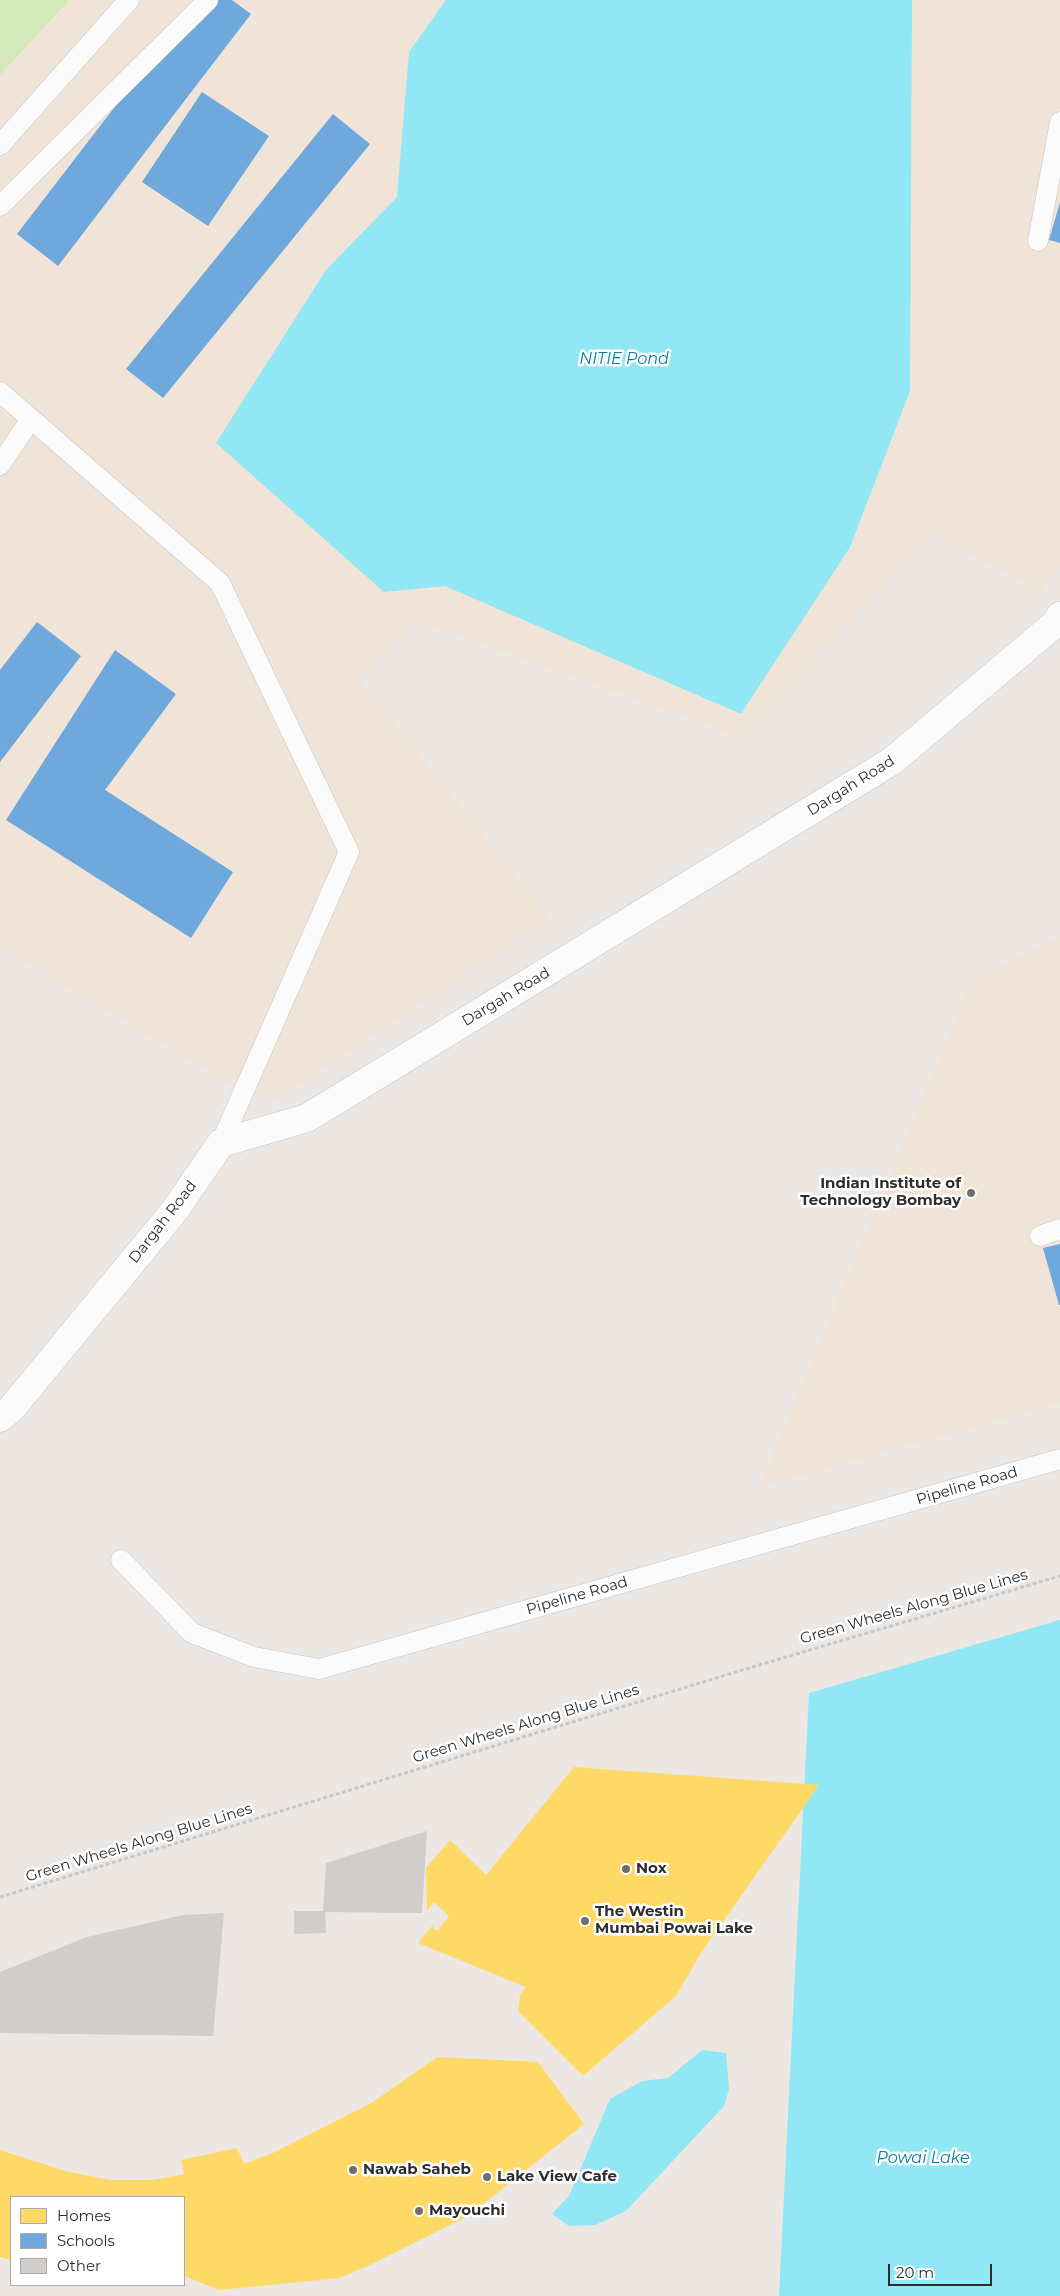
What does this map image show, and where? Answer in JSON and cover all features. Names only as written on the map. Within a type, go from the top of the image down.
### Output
[{"type":"street","name":"Dargah Road","points":[[0,1418],[11,1409],[175,1210],[221,1143],[307,1118],[892,761],[1055,624],[1060,616]]},
{"type":"lane","points":[[0,145],[128,0]]},
{"type":"lane","points":[[0,206],[208,0]]},
{"type":"lane","points":[[1038,241],[1060,122]]},
{"type":"lane","points":[[0,392],[220,583],[349,852],[221,1143]]},
{"type":"lane","points":[[0,465],[31,420]]},
{"type":"lane","points":[[1040,1236],[1060,1229]]},
{"type":"lane","name":"Pipeline Road","points":[[121,1560],[192,1633],[254,1657],[319,1669],[1060,1459]]},
{"type":"path","name":"Green Wheels Along Blue Lines","points":[[0,1897],[739,1671],[1060,1576]]},
{"type":"shaded area","points":[[0,0],[1060,0],[1060,564],[1040,592],[934,534],[741,737],[418,621],[360,679],[550,919],[277,1099],[245,1093],[0,947]]},
{"type":"shaded area","name":"Indian Institute of Technology Bombay","points":[[1060,935],[1060,1403],[759,1487],[971,983]]},
{"type":"green space","points":[[0,0],[69,0],[0,75]]},
{"type":"water","name":"NITIE Pond","points":[[446,0],[912,0],[910,391],[850,547],[741,714],[445,586],[384,592],[216,443],[326,270],[397,197],[409,52]]},
{"type":"water","name":"Powai Lake","points":[[1060,1620],[1060,2296],[779,2296],[809,1693]]},
{"type":"water","points":[[702,2050],[726,2053],[729,2089],[724,2106],[626,2211],[595,2225],[569,2226],[552,2214],[569,2196],[610,2099],[642,2081],[668,2078]]},
{"type":"building: Homes","name":"The Westin Mumbai Powai Lake","points":[[574,1767],[819,1785],[701,1953],[676,1996],[583,2076],[518,2011],[520,1995],[526,1987],[418,1943],[432,1926],[437,1931],[449,1916],[434,1902],[427,1911],[426,1868],[450,1840],[486,1875]]},
{"type":"building: Homes","points":[[437,2057],[538,2062],[584,2124],[468,2216],[340,2278],[219,2290],[185,2276],[185,2196],[10,2196],[10,2260],[0,2257],[0,2150],[65,2171],[110,2180],[153,2180],[184,2174],[181,2160],[237,2148],[244,2164],[275,2152],[373,2102]]},
{"type":"building: Schools","points":[[197,0],[232,0],[251,14],[58,266],[17,234]]},
{"type":"building: Schools","points":[[202,92],[269,136],[208,226],[142,182]]},
{"type":"building: Schools","points":[[333,114],[370,144],[163,398],[126,369]]},
{"type":"building: Schools","points":[[1060,202],[1060,243],[1049,240]]},
{"type":"building: Schools","points":[[37,622],[81,656],[0,762],[0,670]]},
{"type":"building: Schools","points":[[115,650],[176,694],[105,790],[233,872],[191,938],[6,820]]},
{"type":"building: Schools","points":[[1060,1244],[1060,1305],[1059,1305],[1043,1248]]},
{"type":"building: Other","points":[[427,1831],[422,1913],[325,1912],[326,1933],[294,1934],[294,1911],[323,1911],[326,1863]]},
{"type":"building: Other","points":[[224,1913],[213,2036],[0,2033],[0,1972],[87,1937],[183,1915]]},
{"type":"place","name":"Indian Institute of Technology Bombay","points":[[971,1193]]},
{"type":"place","name":"Nox","points":[[626,1869]]},
{"type":"place","name":"The Westin Mumbai Powai Lake","points":[[585,1921]]},
{"type":"place","name":"Nawab Saheb","points":[[353,2170]]},
{"type":"place","name":"Lake View Cafe","points":[[487,2177]]},
{"type":"place","name":"Mayouchi","points":[[419,2211]]}]
